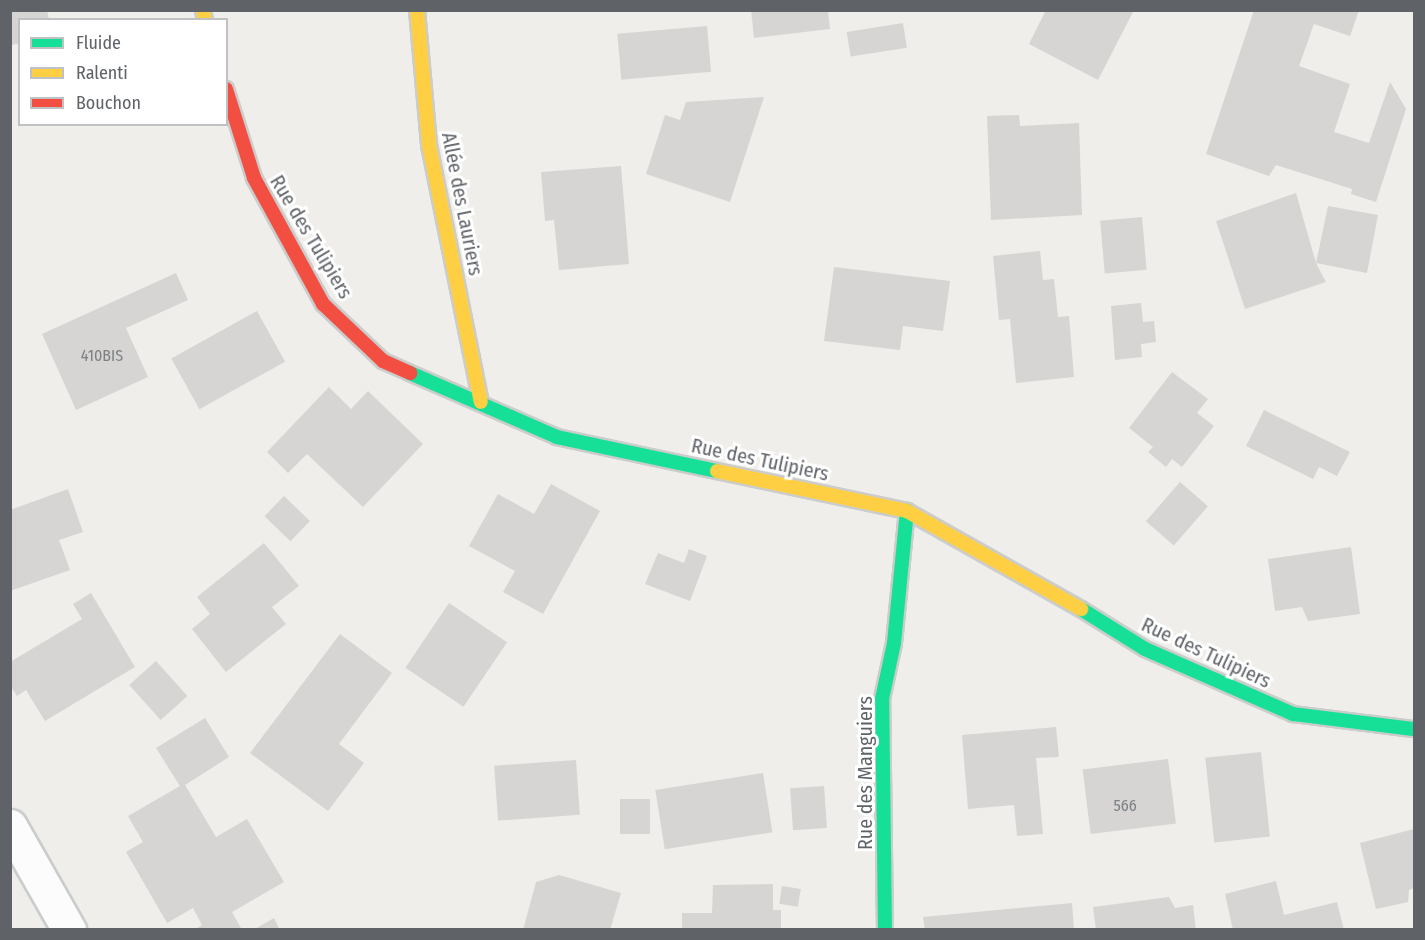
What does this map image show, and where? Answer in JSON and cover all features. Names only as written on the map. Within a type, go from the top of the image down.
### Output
[{"type":"street","name":"Allée des Lauriers","points":[[417,10],[429,145],[481,402]]},
{"type":"street","name":"Rue des Tulipiers","points":[[228,95],[254,178],[323,304],[383,361],[557,437],[908,511],[1029,577],[1145,649],[1282,710],[1414,729]]},
{"type":"street","name":"Rue des Manguiers","points":[[885,930],[882,699],[894,643],[908,511]]},
{"type":"street","points":[[10,826],[69,930]]},
{"type":"building","points":[[10,10],[47,10],[49,18],[18,18],[18,44],[12,45]]},
{"type":"building","points":[[751,10],[828,10],[830,29],[754,38]]},
{"type":"building","points":[[1046,10],[1134,10],[1098,80],[1029,44]]},
{"type":"building","points":[[1254,10],[1359,10],[1350,36],[1314,24],[1299,66],[1350,84],[1334,132],[1369,143],[1390,82],[1406,109],[1376,202],[1351,194],[1352,189],[1276,165],[1269,176],[1206,154]]},
{"type":"building","points":[[903,23],[907,48],[851,57],[847,32]]},
{"type":"building","points":[[707,26],[711,72],[621,80],[617,34]]},
{"type":"building","points":[[764,97],[730,202],[646,174],[665,115],[680,120],[686,102]]},
{"type":"building","points":[[1019,115],[1020,126],[1079,123],[1082,215],[991,220],[987,116]]},
{"type":"building","points":[[621,166],[629,264],[559,270],[554,220],[545,221],[541,172]]},
{"type":"building","points":[[1296,193],[1316,263],[1326,282],[1245,309],[1216,221]]},
{"type":"building","points":[[1328,206],[1378,215],[1367,273],[1316,263]]},
{"type":"building","points":[[1142,217],[1147,270],[1105,273],[1100,221]]},
{"type":"building","points":[[1040,251],[1043,280],[1054,279],[1058,317],[1069,316],[1074,377],[1016,383],[1010,319],[999,320],[993,256]]},
{"type":"building","points":[[834,267],[950,281],[943,331],[903,326],[900,350],[824,341]]},
{"type":"building","points":[[176,273],[188,300],[126,328],[148,377],[76,410],[42,334]]},
{"type":"building","points":[[1141,303],[1143,322],[1154,321],[1156,342],[1141,344],[1142,357],[1115,360],[1111,306]]},
{"type":"building","points":[[257,311],[285,362],[199,409],[171,359]]},
{"type":"building","points":[[1172,372],[1208,399],[1197,413],[1214,426],[1182,467],[1172,459],[1166,467],[1148,452],[1153,447],[1129,428]]},
{"type":"building","points":[[329,387],[351,409],[368,391],[423,444],[363,507],[307,454],[288,473],[267,452]]},
{"type":"building","points":[[1264,410],[1350,452],[1337,476],[1319,467],[1313,479],[1246,446]]},
{"type":"building","points":[[1180,482],[1208,506],[1174,546],[1146,521]]},
{"type":"building","points":[[551,484],[600,511],[543,614],[503,592],[515,571],[469,546],[498,494],[534,514]]},
{"type":"building","points":[[68,489],[83,532],[59,540],[70,570],[10,591],[10,510]]},
{"type":"building","points":[[284,496],[310,521],[290,541],[265,516]]},
{"type":"building","points":[[264,543],[299,586],[272,607],[286,624],[226,672],[192,629],[210,614],[197,597]]},
{"type":"building","points":[[1351,547],[1360,614],[1308,621],[1302,607],[1275,611],[1268,559]]},
{"type":"building","points":[[689,549],[707,556],[690,601],[645,584],[658,553],[684,563]]},
{"type":"building","points":[[91,593],[135,667],[45,721],[26,690],[17,696],[10,685],[10,662],[82,619],[73,604]]},
{"type":"building","points":[[449,603],[507,642],[463,707],[405,668]]},
{"type":"building","points":[[340,634],[392,673],[339,744],[364,763],[328,811],[250,753]]},
{"type":"building","points":[[156,661],[187,696],[161,720],[129,685]]},
{"type":"building","points":[[205,718],[229,757],[185,785],[216,837],[247,819],[284,882],[232,912],[242,930],[194,930],[202,925],[193,908],[167,923],[126,852],[143,842],[128,816],[180,786],[156,748]]},
{"type":"building","points":[[1056,727],[1059,757],[1036,758],[1043,834],[1017,836],[1014,805],[968,809],[962,735]]},
{"type":"building","points":[[1261,752],[1270,837],[1214,842],[1205,758]]},
{"type":"building","points":[[1168,759],[1176,824],[1091,834],[1083,769]]},
{"type":"building","points":[[576,760],[580,815],[498,821],[494,766]]},
{"type":"building","points":[[763,773],[772,832],[665,849],[655,790]]},
{"type":"building","points":[[824,786],[827,828],[793,830],[790,788]]},
{"type":"building","points":[[620,799],[650,799],[650,834],[620,834]]},
{"type":"building","points":[[1414,829],[1414,888],[1409,890],[1408,902],[1376,909],[1360,843]]},
{"type":"building","points":[[559,875],[621,893],[610,930],[523,930],[536,882]]},
{"type":"building","points":[[1276,881],[1284,915],[1337,902],[1344,930],[1233,930],[1225,894]]},
{"type":"building","points":[[773,884],[773,910],[781,910],[781,930],[682,930],[682,913],[712,913],[713,885]]},
{"type":"building","points":[[782,886],[801,889],[798,907],[779,904]]},
{"type":"building","points":[[1169,897],[1175,908],[1193,905],[1196,930],[1096,930],[1093,907]]},
{"type":"building","points":[[1072,903],[1074,930],[925,930],[923,917]]},
{"type":"building","points":[[274,918],[280,930],[253,930]]},
{"type":"traffic: fast","points":[[410,373],[557,437],[717,471]]},
{"type":"traffic: fast","points":[[885,930],[882,699],[894,643],[907,511]]},
{"type":"traffic: fast","points":[[1081,609],[1145,649],[1293,714],[1414,729]]},
{"type":"traffic: slow","points":[[203,10],[205,18]]},
{"type":"traffic: slow","points":[[417,10],[429,145],[481,402]]},
{"type":"traffic: slow","points":[[717,471],[907,511],[1081,609]]},
{"type":"traffic: jam","points":[[228,95],[254,178],[323,304],[383,361],[410,373]]}]
